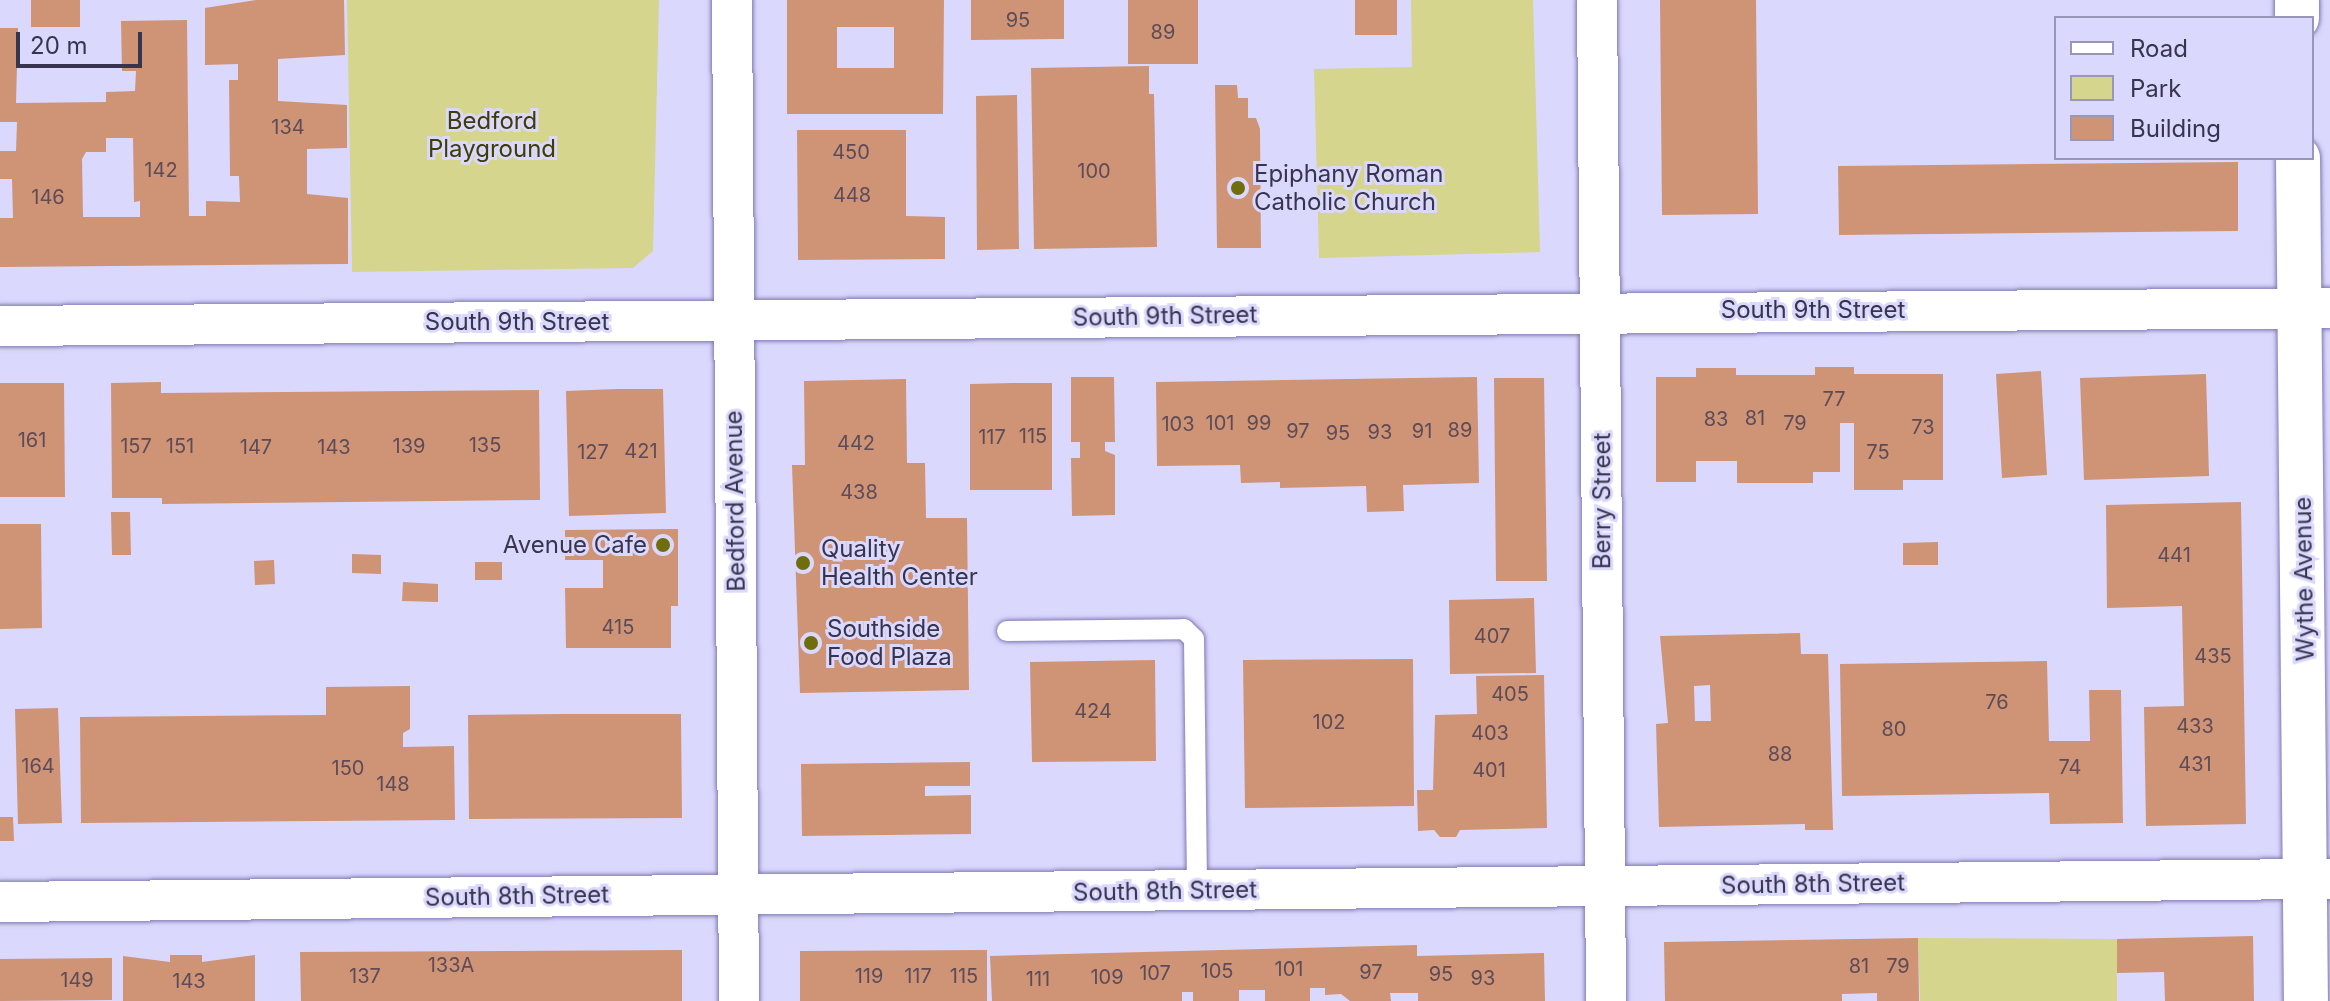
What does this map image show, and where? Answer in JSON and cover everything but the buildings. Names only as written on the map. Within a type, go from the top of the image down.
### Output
[{"type":"main road","name":"Wythe Avenue","points":[[2298,160],[2315,308],[2319,880],[2306,1001]]},
{"type":"street","name":"Bedford Avenue","points":[[732,0],[739,1001]]},
{"type":"street","name":"Berry Street","points":[[1597,0],[1606,1001]]},
{"type":"street","name":"South 9th Street","points":[[0,326],[1600,311],[2315,308]]},
{"type":"street","name":"South 8th Street","points":[[0,902],[2319,880]]},
{"type":"lane","points":[[1007,631],[1184,629],[1194,639],[1197,890]]},
{"type":"green space","name":"Bedford Playground","points":[[347,0],[659,0],[653,251],[633,268],[352,272]]},
{"type":"green space","points":[[1411,0],[1533,0],[1540,252],[1319,258],[1314,69],[1412,67]]},
{"type":"green space","points":[[1918,938],[2117,939],[2117,1001],[1920,1001]]},
{"type":"place","name":"Epiphany Roman Catholic Church","points":[[1238,188]]},
{"type":"place","name":"Avenue Cafe","points":[[663,545]]},
{"type":"place","name":"Quality Health Center","points":[[803,563]]},
{"type":"place","name":"Southside Food Plaza","points":[[811,643]]}]
